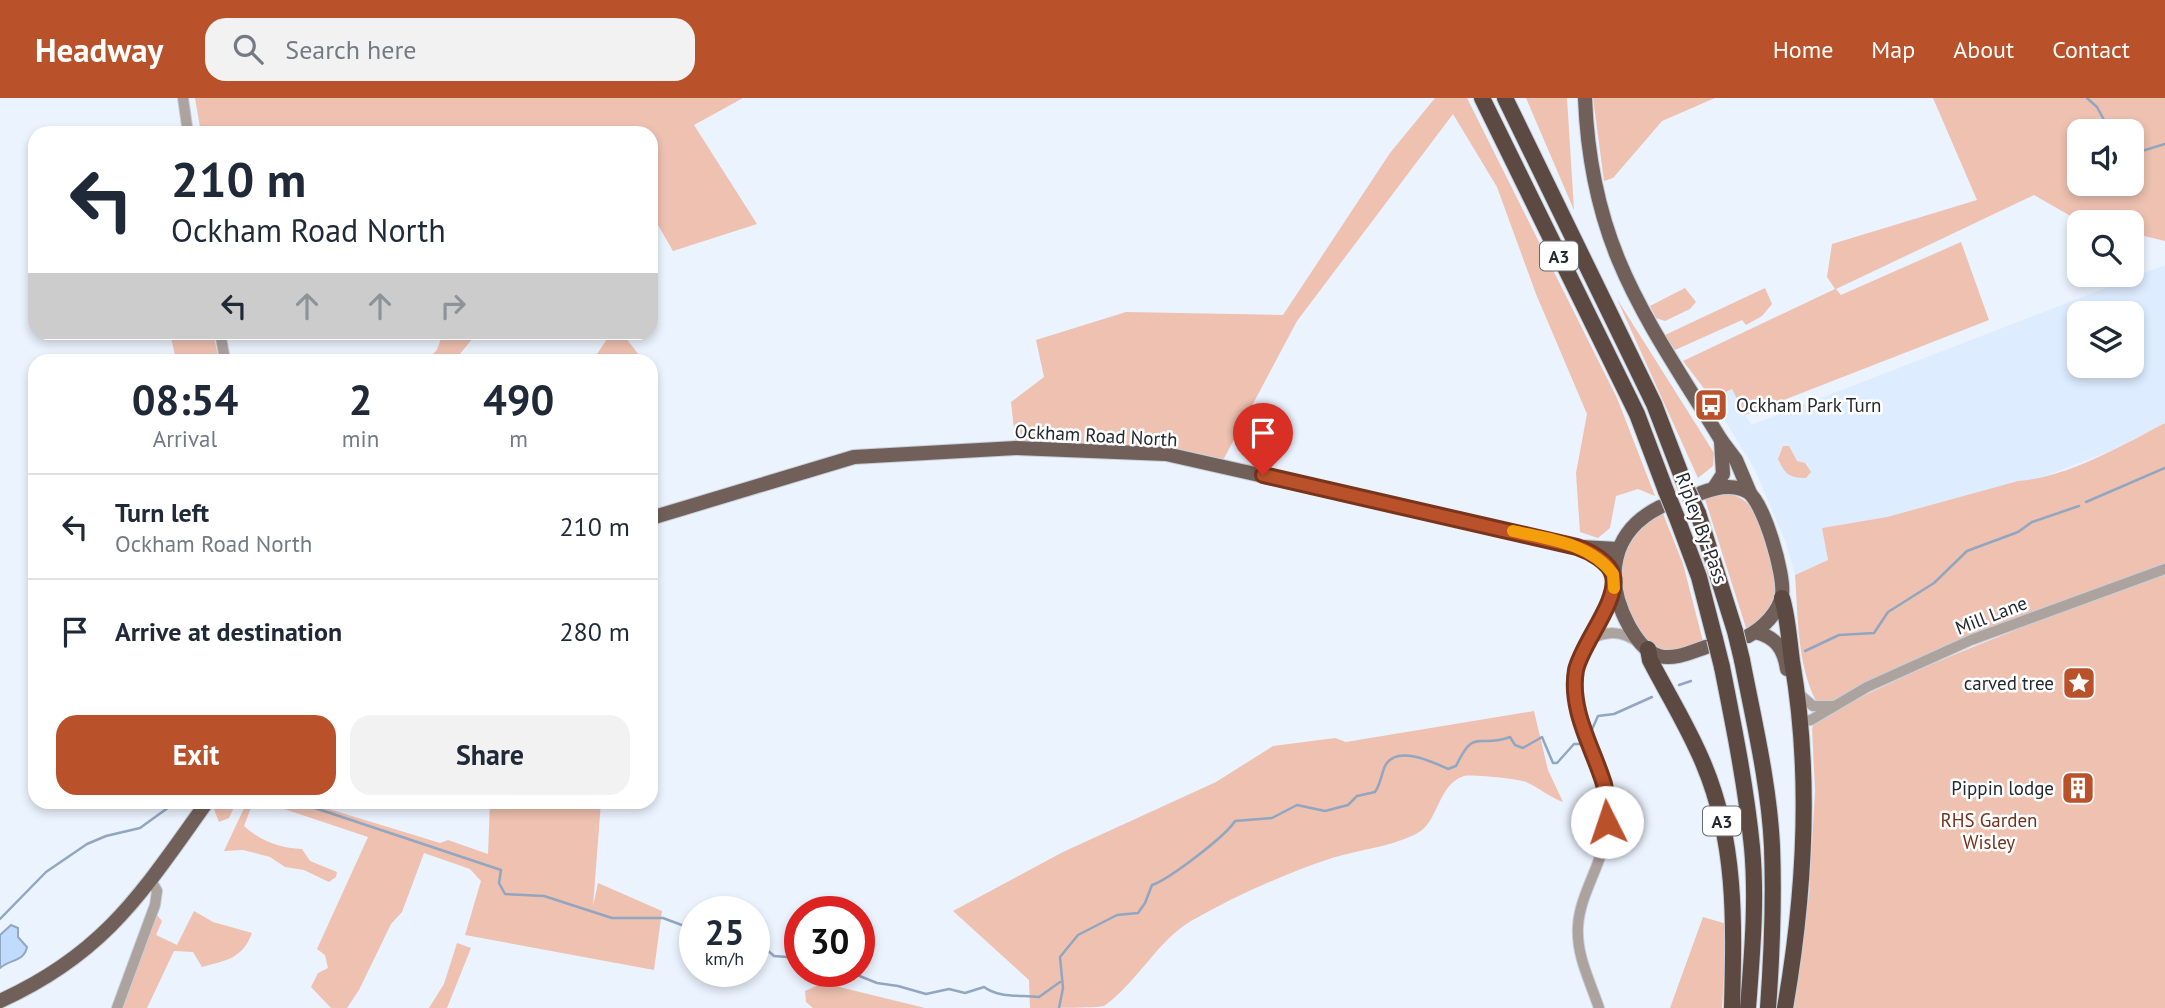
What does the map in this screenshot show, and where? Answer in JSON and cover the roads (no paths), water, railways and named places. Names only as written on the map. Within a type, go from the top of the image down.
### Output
[{"type":"highway","name":"Ripley By-Pass","points":[[1482,98],[1637,414],[1699,577],[1711,643],[1723,667],[1739,753],[1752,848],[1754,940],[1748,1008]]},
{"type":"highway","name":"Ripley By-Pass","points":[[1505,98],[1654,404],[1746,633],[1742,660],[1761,752],[1772,844],[1773,941],[1768,1008]]},
{"type":"highway","points":[[1782,598],[1801,721],[1805,816],[1801,891],[1785,1008]]},
{"type":"highway","name":"A3","points":[[1644,646],[1701,759],[1723,825],[1735,910],[1732,1008]]},
{"type":"main road","points":[[1585,98],[1593,180],[1615,258],[1654,334],[1736,460],[1761,511],[1775,551],[1782,598],[1768,620],[1746,633]]},
{"type":"main road","points":[[1721,440],[1723,474],[1707,490],[1737,488],[1751,493]]},
{"type":"main road","name":"Ockham Road North","points":[[658,516],[854,457],[1016,448],[1166,454],[1580,547],[1618,549]]},
{"type":"main road","points":[[1660,507],[1635,524],[1618,549],[1614,580],[1621,610],[1644,646],[1671,657],[1711,643]]},
{"type":"main road","name":"Ockham Road North","points":[[1580,547],[1601,561],[1614,580]]},
{"type":"main road","points":[[1746,633],[1769,636],[1782,651],[1793,716],[1801,721]]},
{"type":"main road","points":[[0,1000],[54,971],[98,940],[152,881],[202,809]]},
{"type":"street","points":[[183,98],[187,126]]},
{"type":"street","name":"Mill Lane","points":[[1801,721],[1811,720],[1867,687],[1971,640],[2165,569]]},
{"type":"street","points":[[1599,1008],[1578,939],[1579,918],[1603,849],[1607,822],[1605,787],[1580,719],[1576,673],[1614,580]]},
{"type":"street","points":[[1588,640],[1612,632],[1626,634],[1644,646]]},
{"type":"street","points":[[1798,693],[1812,706],[1834,706]]},
{"type":"street","points":[[117,1008],[155,905],[157,891],[152,881]]},
{"type":"water","points":[[11,925],[18,928],[18,937],[27,947],[20,958],[0,968],[0,935]]},
{"type":"waterway","points":[[2087,98],[2097,107],[2104,119]]},
{"type":"waterway","points":[[2144,150],[2165,144]]},
{"type":"waterway","points":[[2086,502],[2165,468]]},
{"type":"waterway","points":[[1805,651],[1839,635],[1874,633],[1888,612],[1934,583],[1967,551],[2018,532],[2032,522],[2079,506]]},
{"type":"waterway","points":[[1679,685],[1691,681]]},
{"type":"waterway","points":[[1589,736],[1598,716],[1614,714],[1652,697]]},
{"type":"waterway","points":[[1059,1008],[1063,988],[1060,957],[1078,935],[1117,915],[1138,913],[1152,885],[1196,857],[1235,821],[1272,818],[1297,805],[1325,811],[1348,805],[1357,796],[1375,792],[1385,766],[1397,756],[1415,757],[1448,769],[1456,766],[1473,742],[1510,737],[1515,745],[1523,748],[1542,737],[1553,763],[1557,763],[1574,744],[1583,744]]},
{"type":"waterway","points":[[0,919],[46,872],[87,844],[106,836],[140,828],[166,809]]},
{"type":"waterway","points":[[318,809],[501,870],[499,883],[505,894],[544,896],[612,918],[663,918],[679,924]]},
{"type":"waterway","points":[[770,952],[774,956],[784,957]]},
{"type":"waterway","points":[[875,982],[926,994],[949,989],[965,993],[984,987],[1003,994],[1039,997],[1060,982]]},
{"type":"place","name":"Ockham Park Turn","points":[[1711,405]]},
{"type":"place","name":"carved tree","points":[[2079,683]]},
{"type":"place","name":"Pippin lodge","points":[[2078,788]]},
{"type":"park label","name":"RHS Garden Wisley","points":[[1989,831]]}]
